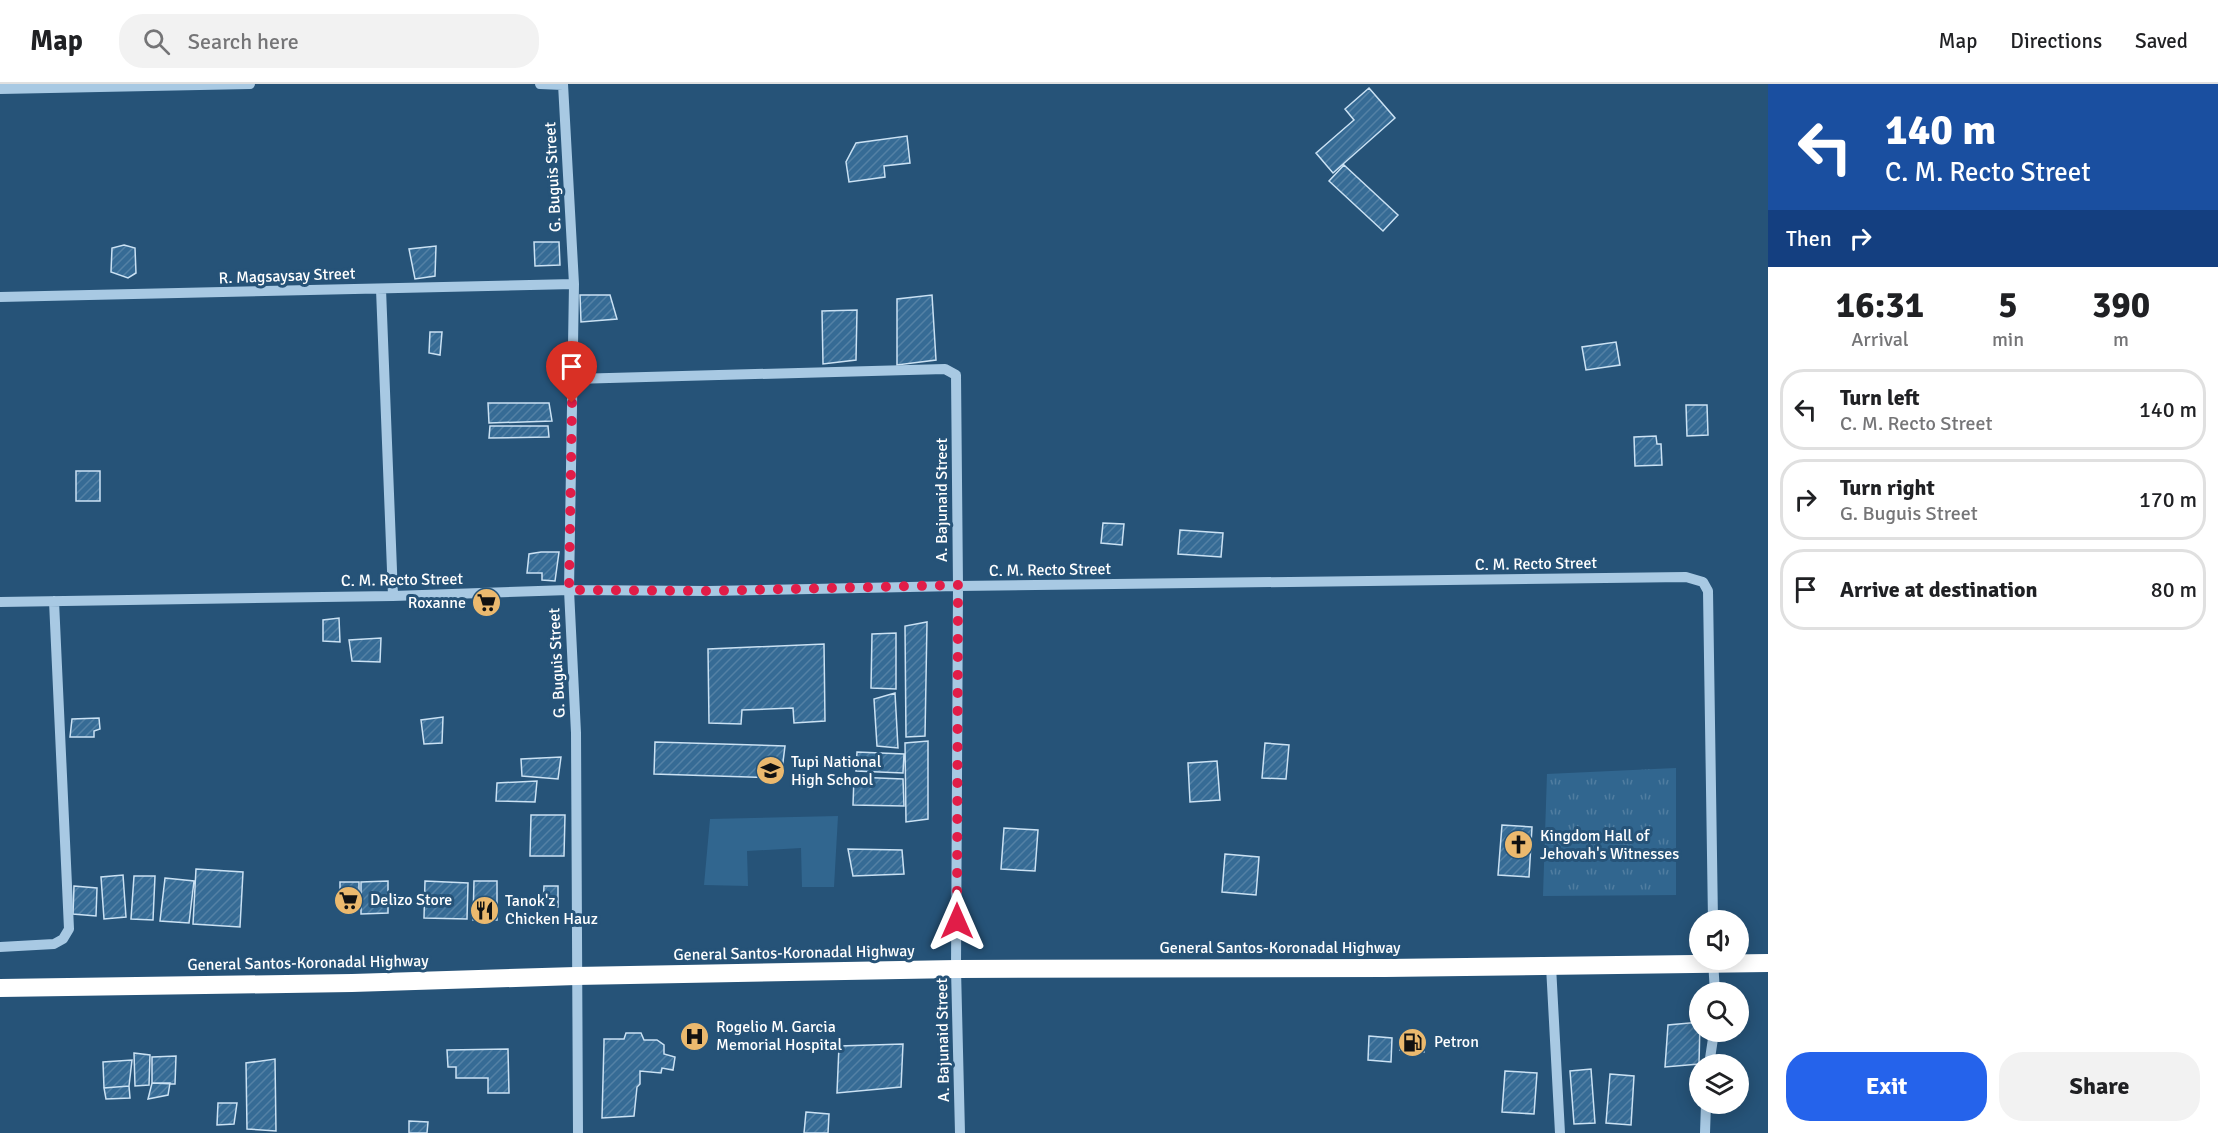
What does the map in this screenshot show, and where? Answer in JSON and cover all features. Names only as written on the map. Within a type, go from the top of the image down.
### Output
[{"type":"highway","name":"General Santos-Koronadal Highway","points":[[0,988],[352,983],[576,976],[956,969],[1551,966],[1689,963]]},
{"type":"highway","name":"General Santos-Koronadal Highway","points":[[1749,963],[1768,963]]},
{"type":"street","points":[[0,89],[250,84]]},
{"type":"street","points":[[540,84],[563,85]]},
{"type":"street","name":"G. Buguis Street","points":[[563,85],[574,285],[569,590],[576,733],[578,1133]]},
{"type":"street","name":"R. Magsaysay Street","points":[[0,297],[574,285]]},
{"type":"street","points":[[381,289],[393,596]]},
{"type":"street","name":"A. Bajunaid Street","points":[[573,379],[945,369],[953,372],[956,378],[958,585],[956,969],[960,1133]]},
{"type":"street","name":"C. M. Recto Street","points":[[0,602],[393,596],[569,590],[708,591],[958,585],[1686,577],[1703,582],[1708,591],[1713,910]]},
{"type":"street","points":[[0,946],[54,944],[63,939],[69,929],[54,601]]},
{"type":"street","points":[[1551,966],[1560,1133]]},
{"type":"street","points":[[1705,1133],[1706,1114]]},
{"type":"green space","points":[[1676,768],[1676,895],[1543,896],[1547,774]]},
{"type":"green space","points":[[838,816],[834,887],[802,887],[801,848],[747,851],[748,886],[704,885],[710,819]]},
{"type":"building","points":[[1369,88],[1395,118],[1333,173],[1316,153],[1354,120],[1345,109]]},
{"type":"building","points":[[907,136],[910,163],[884,166],[885,177],[849,182],[846,162],[856,143]]},
{"type":"building","points":[[1344,165],[1398,215],[1383,231],[1329,181]]},
{"type":"building","points":[[534,242],[559,242],[560,265],[535,266]]},
{"type":"building","points":[[124,245],[135,248],[136,273],[128,278],[111,272],[112,248]]},
{"type":"building","points":[[436,246],[435,276],[415,279],[409,249]]},
{"type":"building","points":[[580,295],[610,295],[617,319],[581,322]]},
{"type":"building","points":[[932,295],[936,360],[897,365],[897,299]]},
{"type":"building","points":[[857,310],[856,360],[823,364],[822,311]]},
{"type":"building","points":[[430,332],[442,332],[440,355],[429,353]]},
{"type":"building","points":[[1616,342],[1620,365],[1586,370],[1582,347]]},
{"type":"building","points":[[488,403],[549,403],[552,421],[489,423]]},
{"type":"building","points":[[1686,405],[1707,405],[1708,435],[1687,436]]},
{"type":"building","points":[[490,426],[548,426],[549,437],[489,438]]},
{"type":"building","points":[[1656,436],[1657,444],[1661,444],[1662,465],[1635,466],[1634,437]]},
{"type":"building","points":[[76,471],[100,471],[100,501],[76,501]]},
{"type":"building","points":[[1103,523],[1124,524],[1122,545],[1101,543]]},
{"type":"building","points":[[1180,530],[1223,533],[1221,557],[1178,554]]},
{"type":"building","points":[[559,552],[555,581],[542,580],[542,573],[527,573],[529,554]]},
{"type":"building","points":[[339,618],[340,642],[323,641],[323,620]]},
{"type":"building","points":[[927,622],[925,736],[906,737],[905,626]]},
{"type":"building","points":[[896,633],[896,689],[871,688],[872,634]]},
{"type":"building","points":[[381,638],[380,662],[352,661],[349,640]]},
{"type":"building","points":[[824,644],[825,721],[794,723],[793,708],[742,710],[741,724],[709,723],[708,649]]},
{"type":"building","points":[[895,693],[898,748],[877,746],[874,699]]},
{"type":"building","points":[[443,717],[442,743],[424,744],[421,720]]},
{"type":"building","points":[[99,718],[100,729],[94,731],[94,737],[70,737],[72,719]]},
{"type":"building","points":[[928,741],[928,819],[906,822],[905,743]]},
{"type":"building","points":[[655,742],[785,746],[781,778],[654,774]]},
{"type":"building","points":[[1265,743],[1289,745],[1286,779],[1262,778]]},
{"type":"building","points":[[857,752],[904,754],[903,773],[856,771]]},
{"type":"building","points":[[561,757],[558,779],[522,776],[521,759]]},
{"type":"building","points":[[1217,761],[1220,800],[1190,802],[1188,763]]},
{"type":"building","points":[[854,777],[903,779],[904,806],[853,805]]},
{"type":"building","points":[[537,781],[535,802],[496,801],[497,783]]},
{"type":"building","points":[[531,815],[565,815],[564,856],[530,856]]},
{"type":"building","points":[[1502,825],[1532,827],[1529,877],[1498,875]]},
{"type":"building","points":[[1004,828],[1038,830],[1035,871],[1001,869]]},
{"type":"building","points":[[848,849],[902,850],[904,874],[853,876]]},
{"type":"building","points":[[1225,854],[1259,857],[1256,895],[1222,892]]},
{"type":"building","points":[[196,869],[243,872],[240,927],[193,924]]},
{"type":"building","points":[[123,875],[126,917],[104,919],[101,877]]},
{"type":"building","points":[[134,876],[155,876],[153,920],[131,919]]},
{"type":"building","points":[[165,878],[194,881],[189,923],[160,921]]},
{"type":"building","points":[[388,881],[388,913],[361,914],[361,882]]},
{"type":"building","points":[[425,881],[468,883],[467,919],[424,918]]},
{"type":"building","points":[[474,881],[497,881],[497,920],[473,920]]},
{"type":"building","points":[[340,882],[359,882],[359,909],[340,909]]},
{"type":"building","points":[[74,886],[97,888],[96,916],[73,914]]},
{"type":"building","points":[[544,886],[558,886],[558,907],[543,905]]},
{"type":"building","points":[[1689,1023],[1689,1042],[1700,1042],[1699,1054],[1689,1054],[1689,1065],[1665,1067],[1668,1025]]},
{"type":"building","points":[[626,1033],[641,1033],[644,1040],[657,1040],[664,1045],[664,1054],[675,1057],[673,1070],[662,1068],[661,1073],[640,1071],[634,1116],[602,1118],[604,1039],[624,1039]]},
{"type":"building","points":[[1401,1035],[1425,1037],[1424,1052],[1400,1050]]},
{"type":"building","points":[[1369,1036],[1392,1038],[1391,1062],[1368,1060]]},
{"type":"building","points":[[903,1044],[901,1087],[837,1093],[839,1046]]},
{"type":"building","points":[[508,1049],[509,1093],[488,1093],[488,1078],[456,1078],[456,1067],[448,1067],[447,1050]]},
{"type":"building","points":[[134,1053],[150,1055],[149,1085],[135,1086]]},
{"type":"building","points":[[176,1056],[175,1084],[152,1083],[152,1057]]},
{"type":"building","points":[[275,1059],[276,1131],[247,1129],[246,1063]]},
{"type":"building","points":[[132,1060],[129,1086],[104,1088],[103,1062]]},
{"type":"building","points":[[1591,1069],[1595,1123],[1574,1124],[1570,1071]]},
{"type":"building","points":[[1505,1071],[1537,1073],[1534,1114],[1502,1112]]},
{"type":"building","points":[[1610,1074],[1634,1076],[1631,1125],[1606,1123]]},
{"type":"building","points":[[152,1083],[170,1083],[168,1095],[148,1099]]},
{"type":"building","points":[[129,1086],[130,1098],[106,1099],[104,1088]]},
{"type":"building","points":[[218,1103],[237,1103],[234,1124],[217,1125]]},
{"type":"building","points":[[806,1112],[829,1114],[828,1133],[804,1133]]},
{"type":"building","points":[[409,1121],[428,1122],[427,1133],[409,1133]]},
{"type":"place","name":"Roxanne","points":[[487,603]]},
{"type":"place","name":"Tupi National High School","points":[[770,771]]},
{"type":"place","name":"Kingdom Hall of Jehovah's Witnesses","points":[[1519,845]]},
{"type":"place","name":"Delizo Store","points":[[349,900]]},
{"type":"place","name":"Tanok'z Chicken Hauz","points":[[484,910]]},
{"type":"place","name":"Rogelio M. Garcia Memorial Hospital","points":[[695,1036]]},
{"type":"place","name":"Petron","points":[[1413,1042]]},
{"type":"route","points":[[572,403],[569,590],[708,591],[958,585],[957,921]]}]
